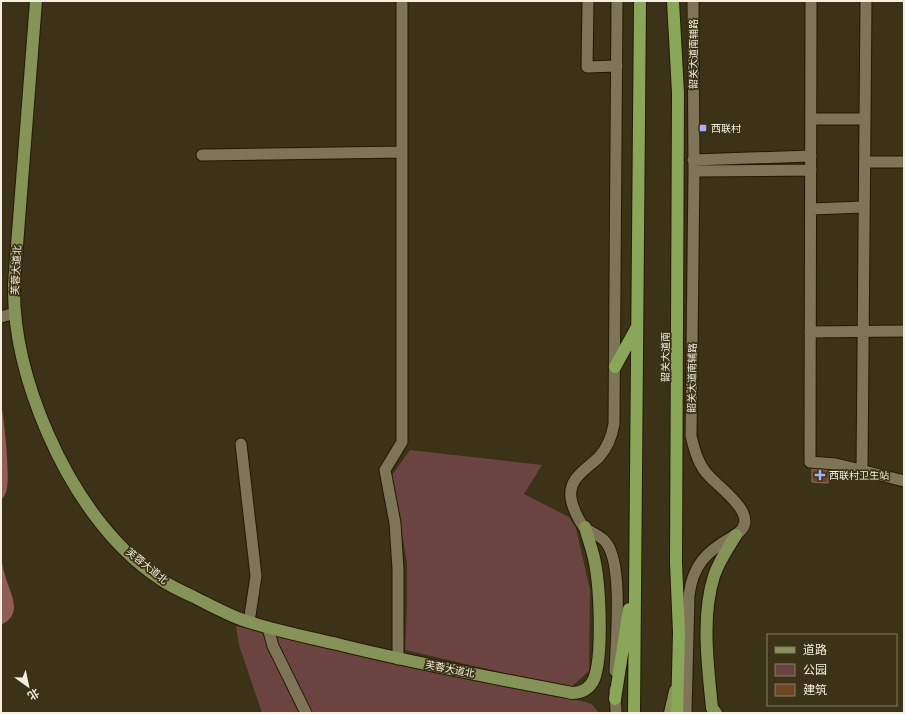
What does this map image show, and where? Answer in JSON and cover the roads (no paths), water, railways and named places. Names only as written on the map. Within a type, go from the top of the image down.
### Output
[{"type":"highway","name":"韶关大道南","points":[[672,2],[678,93],[677,713]]},
{"type":"highway","points":[[634,713],[643,4]]},
{"type":"highway","points":[[615,367],[638,324]]},
{"type":"highway","points":[[616,699],[635,566]]},
{"type":"main road","name":"芙蓉大道北","points":[[36,1],[14,284],[15,314],[24,366],[38,411],[68,476],[93,513],[128,552],[160,579],[220,611],[268,628],[398,659],[572,693],[579,693],[586,690],[594,680],[600,652],[598,583],[595,561],[585,527]]},
{"type":"main road","points":[[716,713],[712,708],[707,652],[709,602],[714,575],[736,535]]},
{"type":"main road","points":[[670,713],[677,679]]},
{"type":"street","points":[[398,659],[398,569],[395,523],[385,470],[402,442],[402,1]]},
{"type":"street","points":[[588,1],[587,66],[617,66]]},
{"type":"street","points":[[616,713],[615,567],[608,544],[599,535],[585,527],[575,511],[571,497],[574,481],[599,457],[612,436],[614,424],[617,1]]},
{"type":"street","name":"韶关大道南辅路","points":[[693,1],[691,436],[695,452],[704,470],[738,504],[744,514],[744,525],[736,535]]},
{"type":"street","points":[[811,1],[810,462],[862,470],[904,481]]},
{"type":"street","points":[[862,470],[866,1]]},
{"type":"street","points":[[811,119],[865,119]]},
{"type":"street","points":[[202,155],[402,152]]},
{"type":"street","points":[[693,166],[811,156]]},
{"type":"street","points":[[865,162],[904,162]]},
{"type":"street","points":[[693,166],[811,170]]},
{"type":"street","points":[[811,209],[864,208]]},
{"type":"street","points":[[1,317],[15,314]]},
{"type":"street","points":[[810,332],[904,331]]},
{"type":"street","points":[[241,444],[256,576],[249,622]]},
{"type":"street","points":[[686,713],[689,595],[692,578],[696,569],[707,554],[736,535]]},
{"type":"street","points":[[268,628],[273,646],[306,713]]},
{"type":"place","name":"西联村","points":[[703,128]]},
{"type":"place","name":"西联村卫生站","points":[[820,475]]}]
